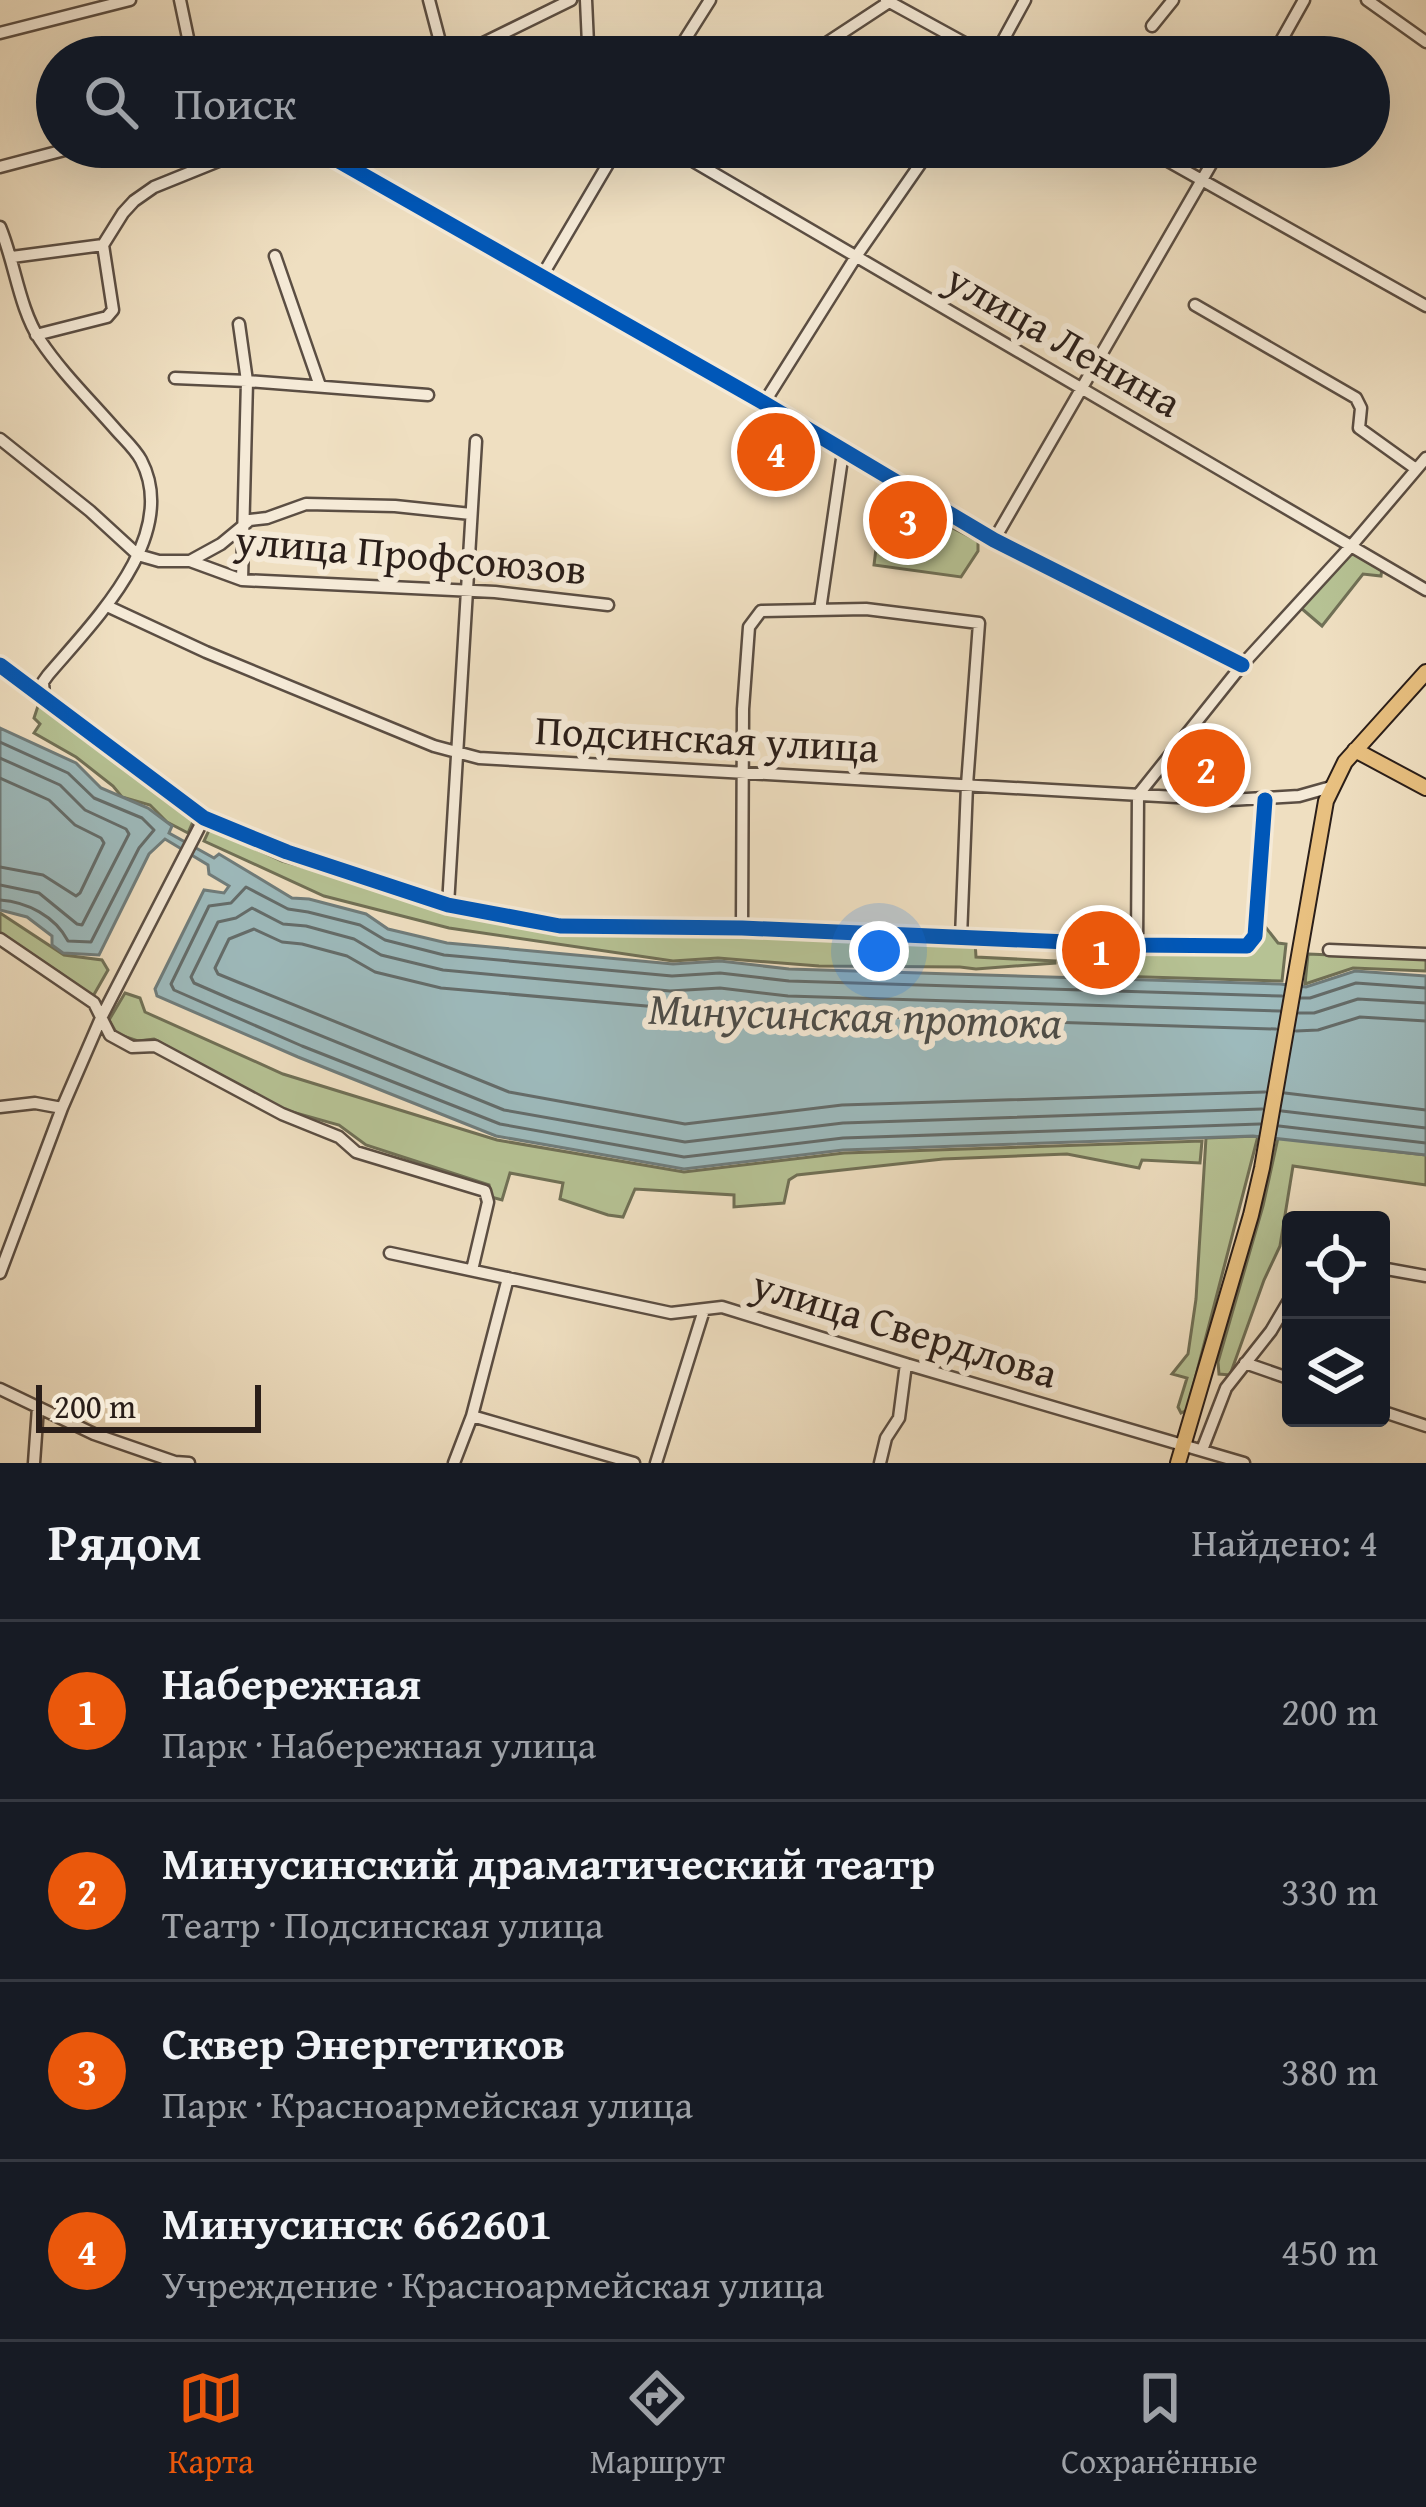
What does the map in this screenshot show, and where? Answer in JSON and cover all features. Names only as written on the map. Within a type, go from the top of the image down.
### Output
[{"type":"main road","points":[[1178,1463],[1251,1215],[1331,787],[1355,750],[1426,672]]},
{"type":"main road","points":[[1355,750],[1426,788]]},
{"type":"street","points":[[0,33],[130,0]]},
{"type":"street","points":[[180,0],[188,36]]},
{"type":"street","points":[[429,0],[438,36]]},
{"type":"street","points":[[498,36],[571,0]]},
{"type":"street","points":[[586,0],[588,36]]},
{"type":"street","points":[[687,36],[710,0]]},
{"type":"street","points":[[1004,36],[1025,0]]},
{"type":"street","points":[[1153,26],[1174,0]]},
{"type":"street","points":[[1284,36],[1304,0]]},
{"type":"street","points":[[1366,0],[1426,42]]},
{"type":"street","points":[[836,36],[887,1],[953,36]]},
{"type":"street","points":[[0,166],[36,157]]},
{"type":"street","points":[[36,335],[106,317],[113,310],[104,245],[123,213],[146,192],[191,168]]},
{"type":"street","points":[[351,168],[994,540],[1243,665]]},
{"type":"street","points":[[542,276],[606,168]]},
{"type":"street","name":"улица Ленина","points":[[705,168],[1426,590]]},
{"type":"street","points":[[764,403],[856,255],[917,168]]},
{"type":"street","points":[[1178,168],[1426,306]]},
{"type":"street","points":[[994,540],[1210,168]]},
{"type":"street","points":[[0,227],[36,335],[140,458],[149,484],[148,520],[138,555],[107,606],[47,675],[44,696]]},
{"type":"street","points":[[12,257],[104,245]]},
{"type":"street","points":[[275,256],[320,386]]},
{"type":"street","points":[[1195,305],[1356,398],[1361,408],[1359,428],[1416,469]]},
{"type":"street","points":[[239,324],[248,381],[242,580]]},
{"type":"street","points":[[175,378],[428,395]]},
{"type":"street","points":[[0,439],[138,555]]},
{"type":"street","points":[[448,905],[476,441]]},
{"type":"street","points":[[820,610],[843,452]]},
{"type":"street","points":[[1137,945],[1138,796],[1243,665],[1426,458]]},
{"type":"street","points":[[190,561],[250,520],[306,504],[471,514]]},
{"type":"street","name":"улица Профсоюзов","points":[[138,555],[190,561],[242,580],[466,590],[608,604]]},
{"type":"street","name":"Подсинская улица","points":[[107,606],[434,746],[479,758],[1138,796],[1265,800],[1331,787]]},
{"type":"street","points":[[742,928],[743,709],[749,627],[761,610],[866,609],[979,623],[961,937]]},
{"type":"street","points":[[0,665],[201,824],[448,905],[560,926],[1247,946],[1255,936],[1265,800]]},
{"type":"street","points":[[0,1273],[101,1018],[201,824]]},
{"type":"street","points":[[0,939],[94,1003],[110,1035],[132,1047],[155,1046],[281,1114],[339,1138],[356,1152],[484,1191],[488,1202],[472,1270]]},
{"type":"street","points":[[1328,950],[1426,954]]},
{"type":"street","points":[[0,1107],[35,1103],[62,1108]]},
{"type":"street","name":"улица Свердлова","points":[[390,1252],[671,1313],[722,1307],[1244,1463]]},
{"type":"street","points":[[1390,1270],[1426,1276]]},
{"type":"street","points":[[454,1463],[472,1416],[508,1278]]},
{"type":"street","points":[[656,1463],[704,1310]]},
{"type":"street","points":[[1202,1450],[1226,1388],[1282,1312]]},
{"type":"street","points":[[880,1463],[886,1438],[899,1418],[905,1364]]},
{"type":"street","points":[[1245,1364],[1282,1376]]},
{"type":"street","points":[[0,1389],[94,1434],[189,1463]]},
{"type":"street","points":[[34,1463],[38,1406]]},
{"type":"street","points":[[1390,1414],[1426,1426]]},
{"type":"street","points":[[472,1416],[634,1463]]},
{"type":"green space","points":[[883,492],[978,541],[978,551],[961,577],[874,565]]},
{"type":"green space","points":[[1354,549],[1382,568],[1381,576],[1363,574],[1322,626],[1301,608]]},
{"type":"green space","points":[[39,703],[195,817],[188,833],[167,822],[150,805],[122,797],[76,757],[34,733],[40,724],[34,718]]},
{"type":"green space","points":[[210,828],[282,861],[561,928],[975,941],[976,957],[1055,963],[976,969],[819,966],[718,958],[673,961],[449,928],[324,896],[204,841]]},
{"type":"green space","points":[[0,913],[64,955],[102,960],[108,970],[92,998],[0,937]]},
{"type":"green space","points":[[1260,920],[1278,943],[1286,944],[1282,981],[1112,976],[1059,962],[1060,943],[1154,951],[1248,949]]},
{"type":"green space","points":[[1308,954],[1426,959],[1426,971],[1353,968],[1305,984]]},
{"type":"green space","points":[[125,993],[140,998],[145,1012],[283,1074],[497,1140],[684,1172],[844,1153],[1202,1141],[1200,1163],[1142,1160],[1139,1168],[1067,1154],[943,1159],[797,1175],[789,1180],[784,1203],[734,1207],[734,1195],[635,1189],[623,1217],[560,1199],[563,1183],[510,1173],[502,1200],[491,1197],[489,1185],[366,1145],[339,1125],[278,1108],[154,1039],[138,1041],[117,1034],[109,1020]]},
{"type":"green space","points":[[1258,1136],[1187,1410],[1181,1413],[1178,1407],[1187,1378],[1172,1374],[1188,1354],[1196,1299],[1206,1138]]},
{"type":"green space","points":[[1278,1138],[1426,1155],[1426,1185],[1293,1166],[1282,1211],[1280,1246],[1230,1375],[1219,1374],[1218,1362]]},
{"type":"water","name":"Минусинская протока","points":[[0,728],[76,763],[101,788],[148,808],[172,826],[169,833],[214,858],[219,854],[292,898],[366,914],[388,929],[447,943],[673,964],[720,961],[789,969],[1306,987],[1355,971],[1426,976],[1426,1155],[1253,1136],[843,1150],[684,1169],[496,1136],[157,996],[155,989],[204,890],[224,893],[229,886],[209,874],[208,865],[165,839],[149,854],[99,955],[63,953],[52,945],[52,936],[27,917],[0,910]]},
{"type":"cycle path","points":[[351,168],[994,540],[1242,665]]},
{"type":"cycle path","points":[[0,665],[204,818],[287,852],[448,905],[560,926],[1247,946],[1255,936],[1265,800]]},
{"type":"place","name":"Минусинск 662601","points":[[776,452]]},
{"type":"place","name":"Сквер Энергетиков","points":[[908,520]]},
{"type":"place","name":"Минусинский драматический театр","points":[[1206,768]]},
{"type":"place","name":"Набережная","points":[[1101,950]]}]
